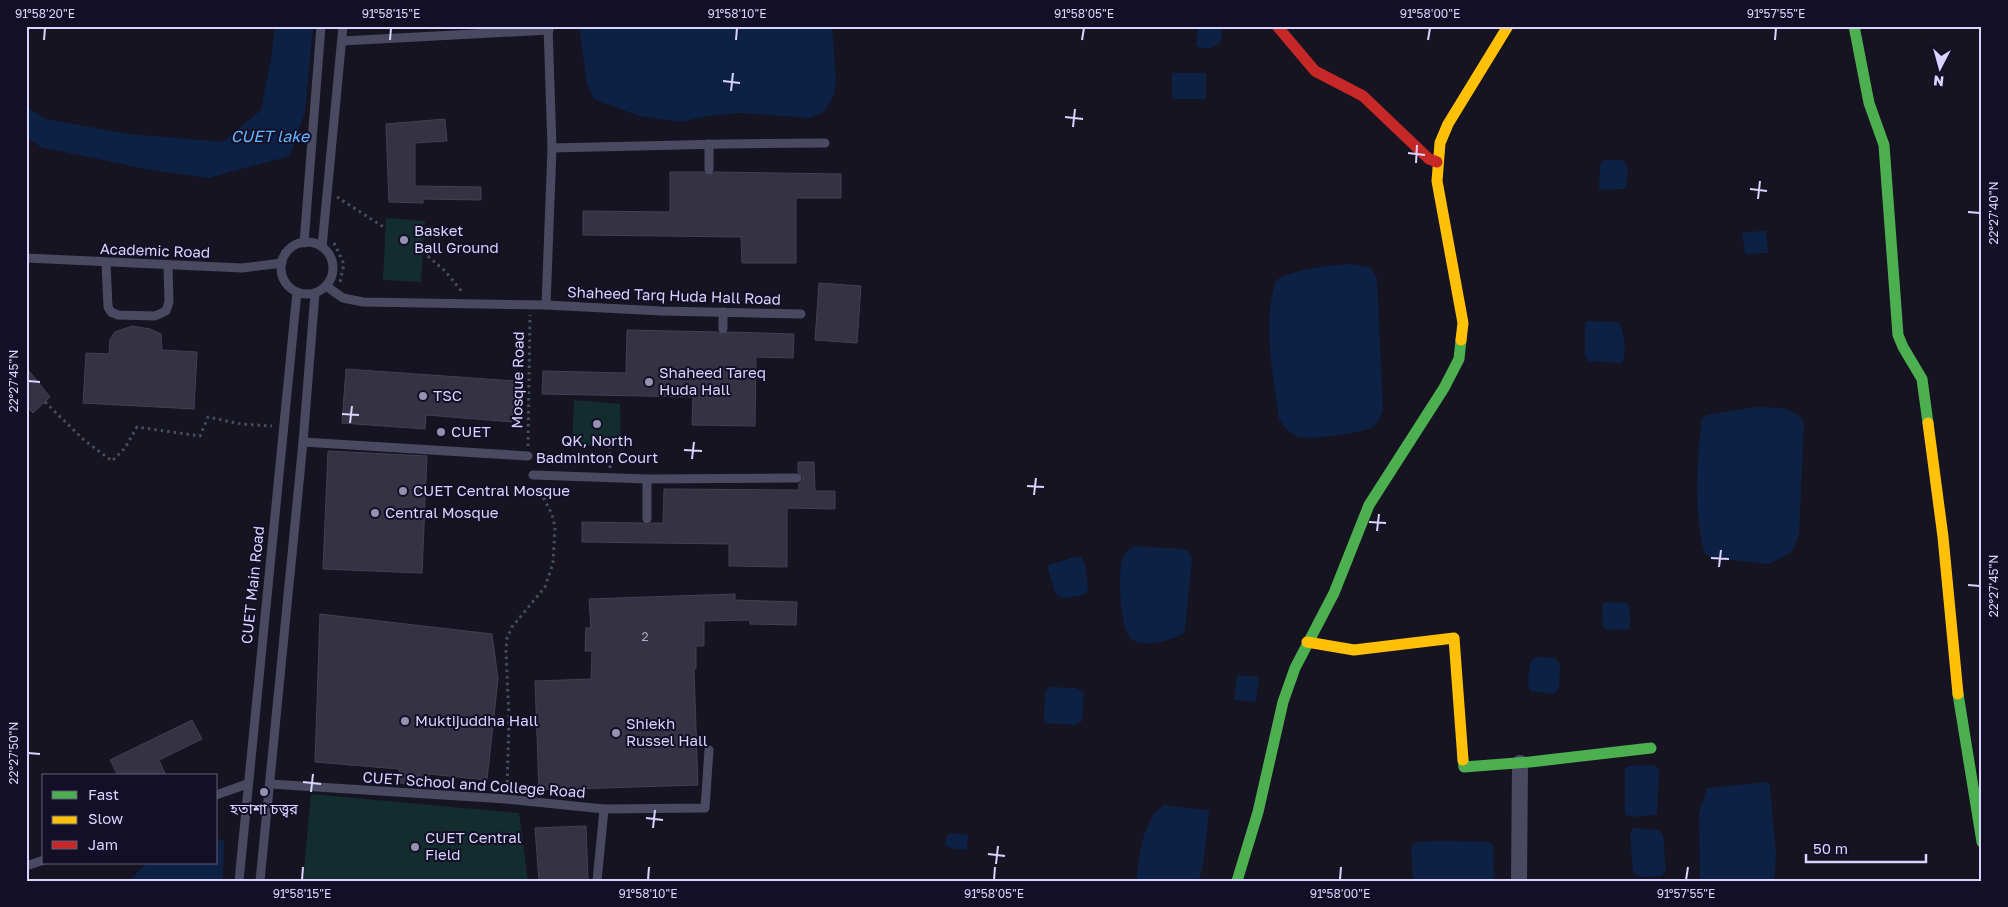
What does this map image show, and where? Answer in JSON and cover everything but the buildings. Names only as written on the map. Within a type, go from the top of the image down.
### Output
[{"type":"street","points":[[1277,26],[1315,71],[1363,96],[1428,159],[1437,162]]},
{"type":"street","points":[[1238,881],[1260,803],[1283,702],[1294,668],[1334,593],[1370,505],[1444,388],[1459,359],[1463,323],[1437,181],[1437,162],[1440,143],[1448,124],[1508,26]]},
{"type":"street","points":[[1854,26],[1863,66],[1868,104],[1884,144],[1898,335],[1900,342],[1922,379],[1942,537],[1959,703],[1982,842]]},
{"type":"street","points":[[1307,642],[1354,650],[1454,638],[1464,767],[1520,763],[1651,748]]},
{"type":"street","points":[[1519,881],[1520,763]]},
{"type":"lane","points":[[304,243],[321,26]]},
{"type":"lane","points":[[322,247],[343,26]]},
{"type":"lane","points":[[342,41],[548,28],[552,148],[546,305]]},
{"type":"lane","points":[[552,148],[825,143]]},
{"type":"lane","points":[[709,144],[709,170]]},
{"type":"lane","points":[[304,243],[313,243],[322,247],[330,257],[333,269],[332,276],[326,286],[315,293],[297,292],[289,287],[281,272],[282,263],[290,249],[304,243]]},
{"type":"lane","name":"Academic Road","points":[[26,258],[242,268],[282,263]]},
{"type":"lane","points":[[106,263],[108,307],[111,312],[118,315],[156,316],[166,311],[169,302],[168,265]]},
{"type":"lane","name":"Shaheed Tarq Huda Hall Road","points":[[326,286],[343,298],[363,302],[530,304],[661,311],[801,314]]},
{"type":"lane","name":"CUET Main Road","points":[[238,881],[297,292]]},
{"type":"lane","points":[[260,881],[303,442],[315,293]]},
{"type":"lane","points":[[723,312],[723,329]]},
{"type":"lane","points":[[303,442],[528,456]]},
{"type":"lane","points":[[533,475],[647,479],[797,478]]},
{"type":"lane","points":[[647,479],[647,519]]},
{"type":"lane","points":[[604,809],[705,808],[709,750]]},
{"type":"lane","points":[[218,795],[247,784]]},
{"type":"lane","name":"CUET School and College Road","points":[[270,784],[506,799],[604,809],[597,881]]},
{"type":"lane","points":[[26,866],[42,861]]},
{"type":"path","points":[[334,204],[334,195],[385,228]]},
{"type":"path","points":[[333,239],[344,264],[338,287]]},
{"type":"path","points":[[423,252],[445,271],[471,303]]},
{"type":"path","name":"Mosque Road","points":[[528,456],[530,304]]},
{"type":"path","points":[[45,402],[84,440],[112,461],[125,448],[137,428],[200,436],[208,417],[241,424],[283,426]]},
{"type":"path","points":[[610,448],[610,478]]},
{"type":"path","points":[[506,799],[509,758],[507,638],[512,627],[545,587],[553,563],[555,527],[552,514],[542,498],[533,475]]},
{"type":"green space","name":"Basket Ball Ground","points":[[386,218],[425,221],[421,282],[383,280]]},
{"type":"green space","name":"QK, North Badminton Court","points":[[574,400],[620,404],[621,446],[572,445]]},
{"type":"green space","name":"CUET Central Field","points":[[311,794],[519,813],[528,881],[303,881]]},
{"type":"water","name":"CUET lake","points":[[275,26],[313,26],[305,112],[290,156],[208,178],[145,169],[41,147],[26,137],[27,107],[45,119],[129,134],[223,142],[261,110]]},
{"type":"water","points":[[579,26],[832,26],[836,80],[834,95],[824,112],[810,118],[740,113],[708,116],[681,122],[639,116],[594,99],[587,84]]},
{"type":"water","points":[[1202,28],[1221,29],[1222,35],[1219,43],[1211,48],[1196,46],[1198,30]]},
{"type":"water","points":[[1172,73],[1206,73],[1206,99],[1172,99]]},
{"type":"water","points":[[1604,160],[1624,160],[1628,174],[1624,189],[1604,190],[1599,188],[1600,165]]},
{"type":"water","points":[[1766,231],[1768,253],[1745,254],[1742,232]]},
{"type":"water","points":[[1350,264],[1371,268],[1377,278],[1383,410],[1381,417],[1373,427],[1348,434],[1324,437],[1299,437],[1288,430],[1279,419],[1269,332],[1272,297],[1276,280],[1303,270]]},
{"type":"water","points":[[1587,321],[1619,322],[1624,342],[1624,359],[1622,363],[1588,361],[1585,356],[1585,325]]},
{"type":"water","points":[[1755,407],[1789,410],[1800,417],[1804,423],[1799,535],[1794,548],[1789,554],[1769,564],[1711,558],[1705,554],[1701,539],[1697,505],[1702,418],[1706,415]]},
{"type":"water","points":[[1134,546],[1182,549],[1189,552],[1192,559],[1183,634],[1164,641],[1143,643],[1136,642],[1127,634],[1122,613],[1121,567],[1124,555]]},
{"type":"water","points":[[1081,557],[1085,563],[1087,592],[1080,596],[1061,598],[1055,593],[1048,565]]},
{"type":"water","points":[[1605,602],[1628,603],[1630,629],[1608,630],[1603,628],[1602,605]]},
{"type":"water","points":[[1533,658],[1555,658],[1560,664],[1559,688],[1554,694],[1530,691],[1528,683],[1529,669]]},
{"type":"water","points":[[1237,675],[1259,677],[1256,702],[1234,700]]},
{"type":"water","points":[[1050,687],[1076,688],[1084,692],[1082,721],[1075,725],[1044,723],[1045,692]]},
{"type":"water","points":[[1654,765],[1659,769],[1657,815],[1631,817],[1625,814],[1625,769],[1628,766]]},
{"type":"water","points":[[1769,783],[1770,787],[1776,854],[1774,881],[1700,881],[1699,813],[1707,788]]},
{"type":"water","points":[[1164,805],[1207,810],[1209,812],[1204,859],[1199,881],[1136,881],[1146,829],[1156,812]]},
{"type":"water","points":[[1633,828],[1659,830],[1663,835],[1666,870],[1661,876],[1641,877],[1633,873],[1630,834]]},
{"type":"water","points":[[950,833],[968,835],[967,849],[950,848],[945,845],[947,836]]},
{"type":"water","points":[[218,839],[224,840],[223,881],[129,881],[146,864],[218,864]]},
{"type":"water","points":[[1417,842],[1490,842],[1493,845],[1494,881],[1413,881],[1411,847]]},
{"type":"traffic: fast","points":[[1854,26],[1869,103],[1884,145],[1898,335],[1922,379],[1928,423]]},
{"type":"traffic: fast","points":[[1237,881],[1258,812],[1283,702],[1295,668],[1334,593],[1369,505],[1444,388],[1459,359],[1461,340]]},
{"type":"traffic: fast","points":[[1958,694],[1982,842]]},
{"type":"traffic: fast","points":[[1463,760],[1464,767],[1530,762],[1651,748]]},
{"type":"traffic: slow","points":[[1461,340],[1463,323],[1437,181],[1440,143],[1448,124],[1508,26]]},
{"type":"traffic: slow","points":[[1928,423],[1943,537],[1958,694]]},
{"type":"traffic: slow","points":[[1307,642],[1354,650],[1454,638],[1463,760]]},
{"type":"traffic: jam","points":[[1277,26],[1315,71],[1363,96],[1429,159],[1437,162]]},
{"type":"place","name":"Basket Ball Ground","points":[[404,240]]},
{"type":"place","name":"Shaheed Tareq Huda Hall","points":[[649,382]]},
{"type":"place","name":"TSC","points":[[423,396]]},
{"type":"place","name":"QK, North Badminton Court","points":[[597,424]]},
{"type":"place","name":"CUET","points":[[441,432]]},
{"type":"place","name":"CUET Central Mosque","points":[[403,491]]},
{"type":"place","name":"Central Mosque","points":[[375,513]]},
{"type":"place","name":"Muktijuddha Hall","points":[[405,721]]},
{"type":"place","name":"Shiekh Russel Hall","points":[[616,733]]},
{"type":"place","name":"হতাশা চত্ত্বর","points":[[264,792]]},
{"type":"place","name":"CUET Central Field","points":[[415,847]]}]
